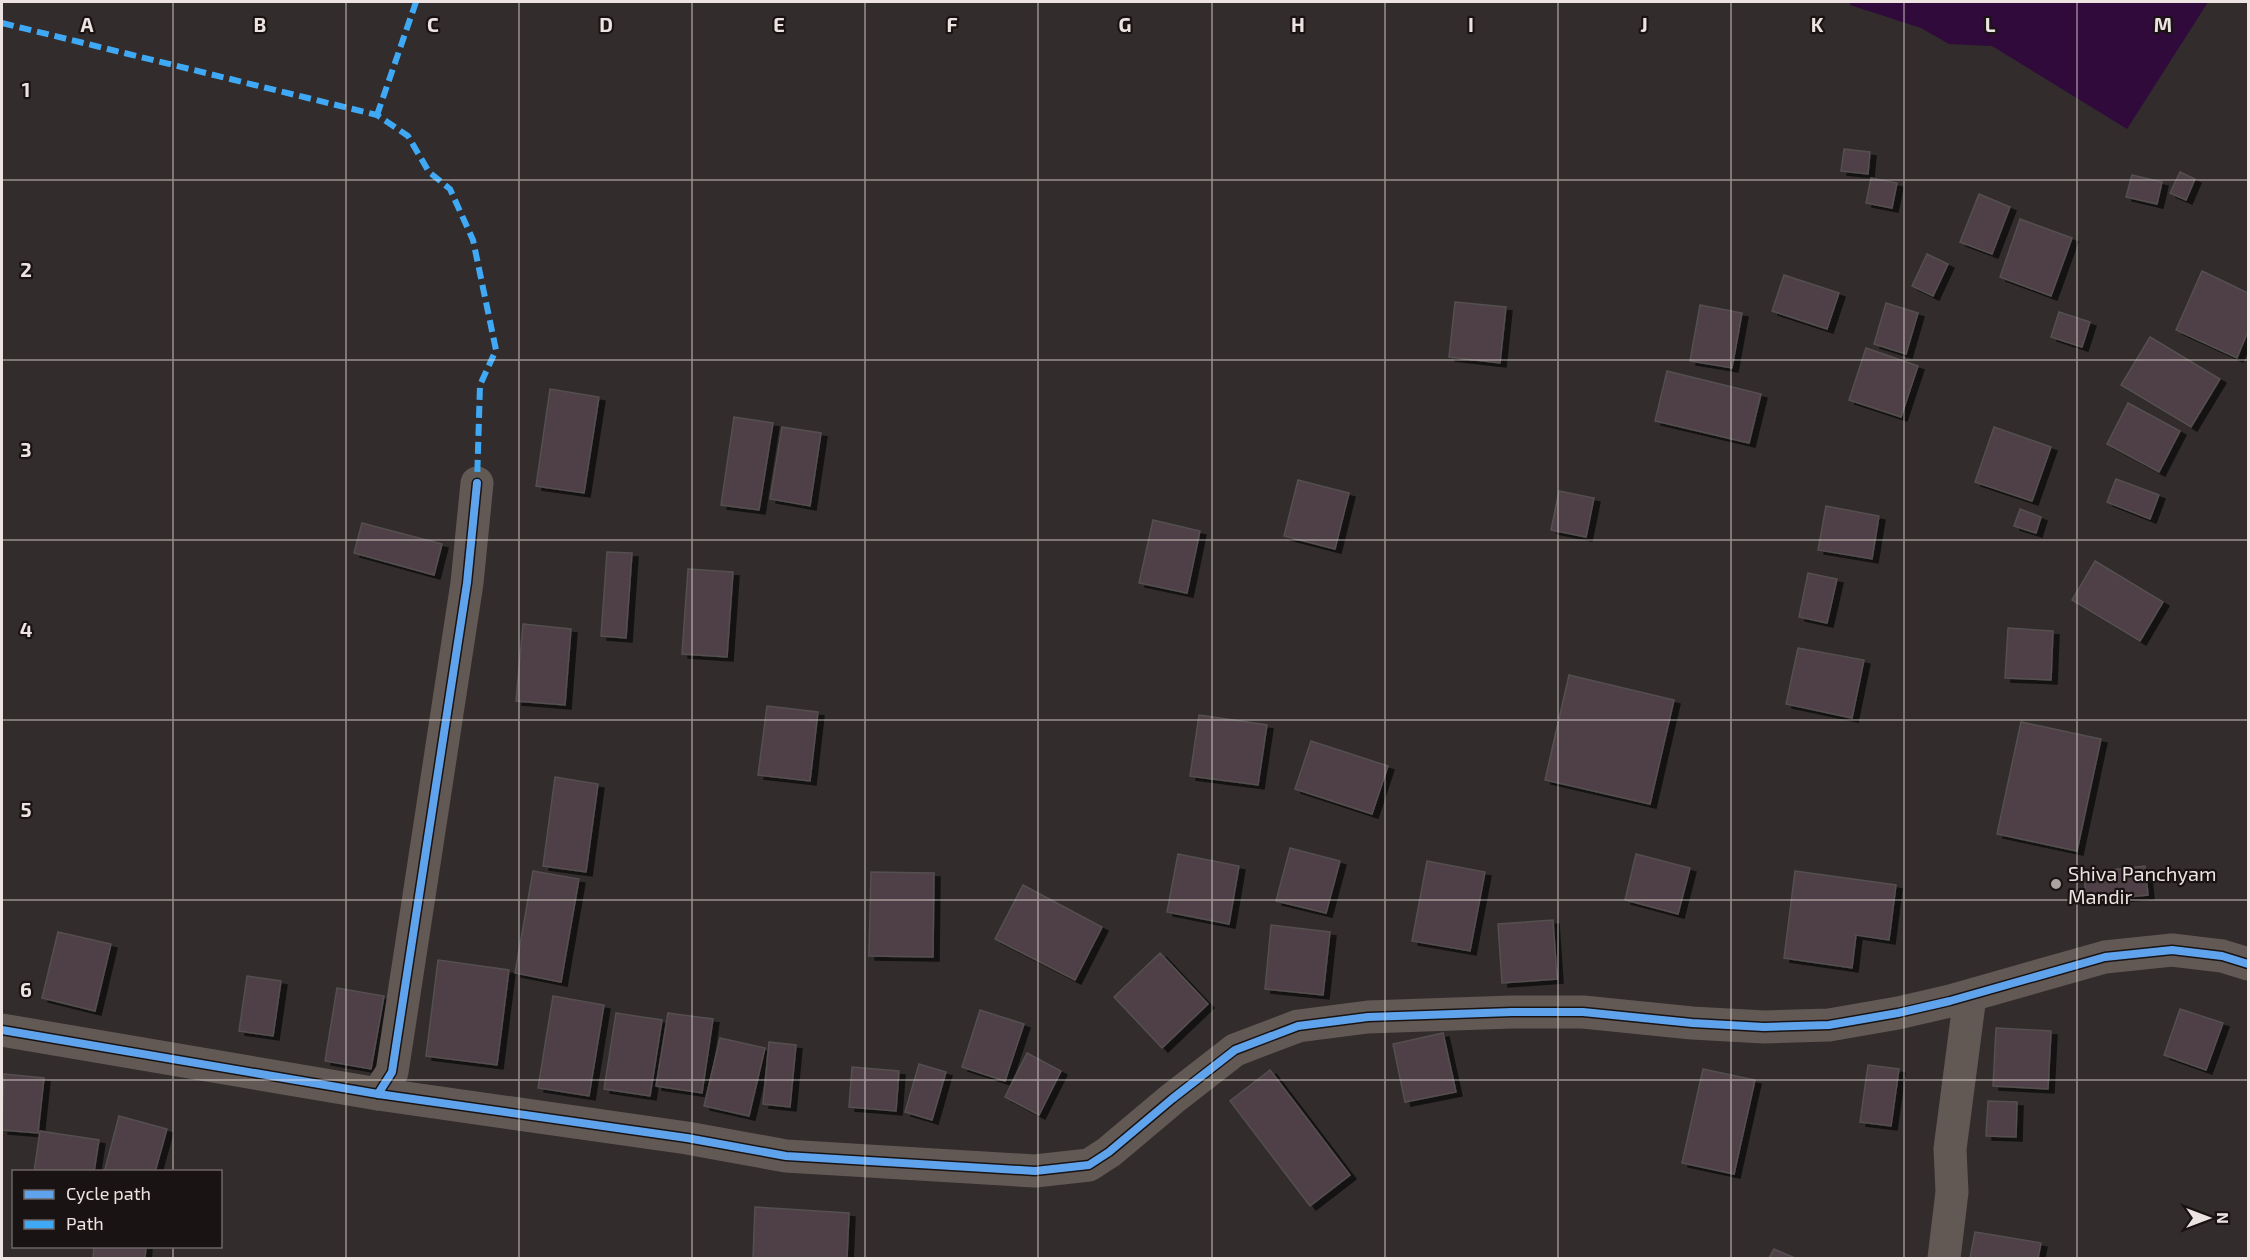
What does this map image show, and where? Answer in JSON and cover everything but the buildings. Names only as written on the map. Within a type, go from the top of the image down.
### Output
[{"type":"street","points":[[378,1095],[393,1072],[467,583],[477,483]]},
{"type":"street","points":[[2,1030],[378,1095],[687,1138],[786,1156],[1035,1172],[1089,1164],[1109,1152],[1235,1050],[1298,1026],[1368,1017],[1512,1012],[1582,1012],[1764,1027],[1829,1025],[1898,1013],[1970,996],[2105,957],[2172,950],[2222,956],[2248,964]]},
{"type":"street","points":[[1944,1258],[1952,1192],[1950,1149],[1957,1110],[1970,996]]},
{"type":"shaded area","points":[[1850,2],[2208,2],[2127,129],[1992,46],[1949,44],[1921,28],[1850,5]]},
{"type":"marked path","points":[[377,115],[416,2]]},
{"type":"marked path","points":[[2,23],[377,115],[408,136],[429,172],[450,189],[473,240],[496,350],[480,385],[477,483]]},
{"type":"cycle path","points":[[378,1094],[392,1072],[467,583],[477,483]]},
{"type":"cycle path","points":[[2,1030],[378,1094],[687,1138],[786,1156],[1035,1171],[1089,1165],[1109,1152],[1235,1050],[1298,1026],[1368,1017],[1512,1012],[1583,1012],[1692,1023],[1764,1027],[1829,1025],[1950,1001],[2105,957],[2172,950],[2222,956],[2248,964]]},
{"type":"place","name":"Shiva Panchyam Mandir","points":[[2056,884]]}]
